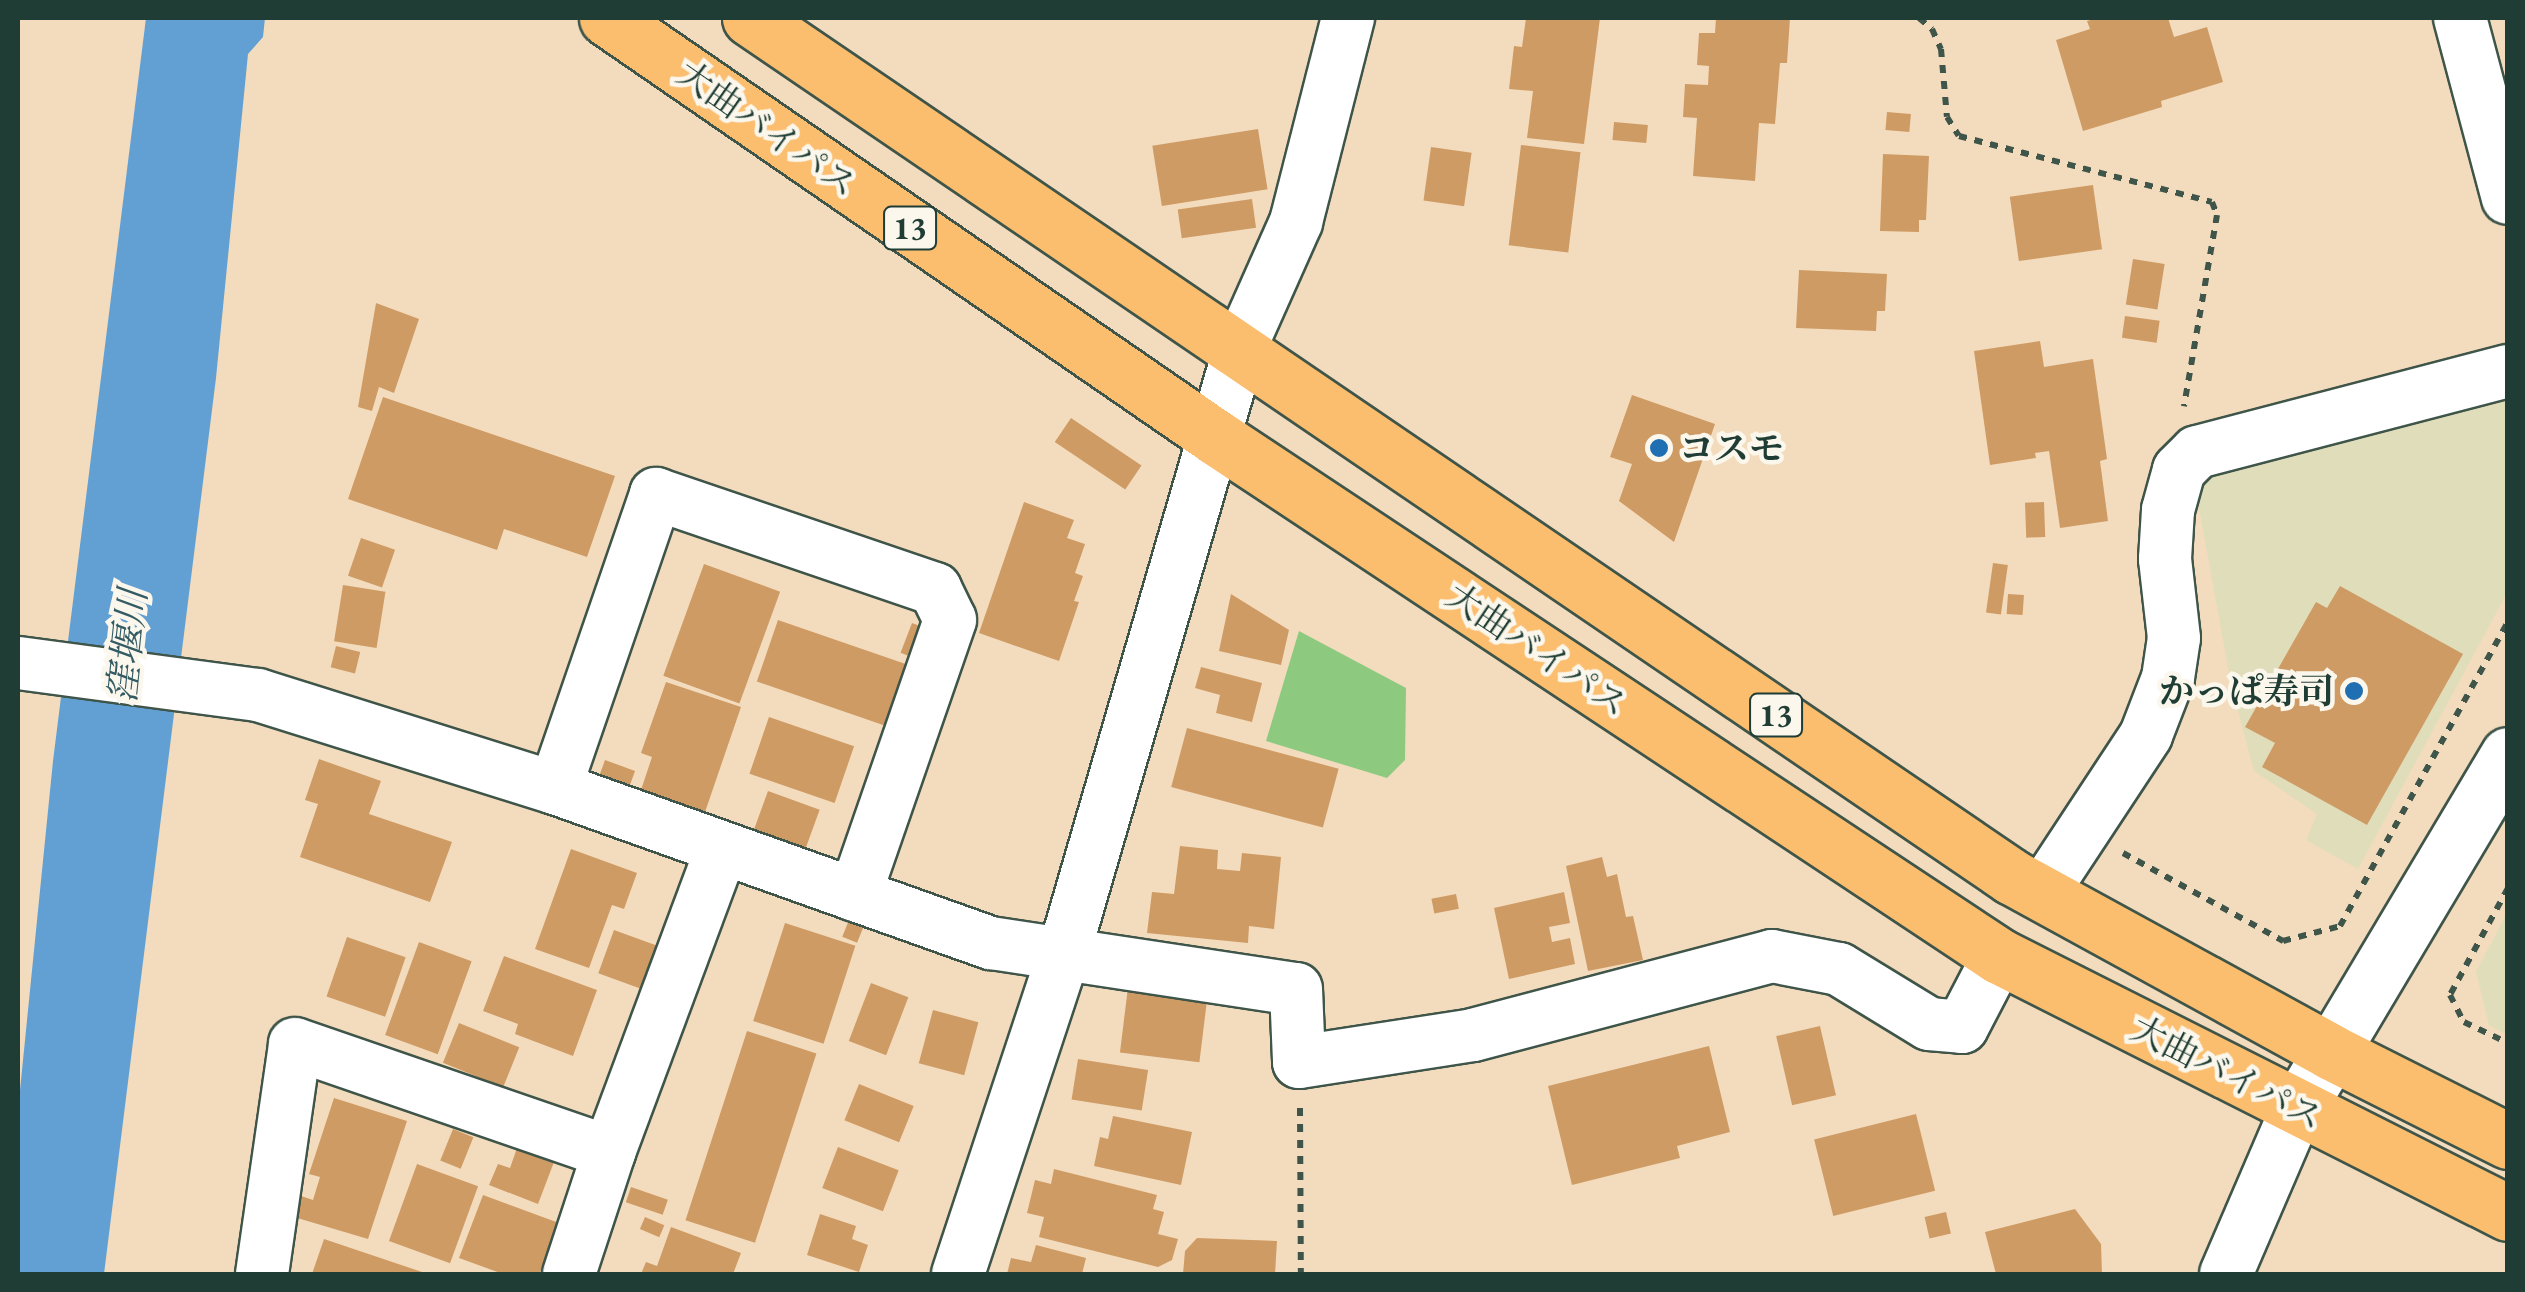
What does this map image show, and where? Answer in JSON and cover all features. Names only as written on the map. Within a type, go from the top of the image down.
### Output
[{"type":"highway","name":"大曲バイパス","points":[[608,18],[1214,436],[1999,956],[2508,1214]]},
{"type":"highway","name":"大曲バイパス","points":[[750,18],[2042,893],[2331,1052],[2508,1140]]},
{"type":"street","points":[[958,1274],[1064,953],[1240,348],[1296,222],[1348,18]]},
{"type":"street","points":[[2460,18],[2508,198]]},
{"type":"street","points":[[2042,893],[2146,735],[2168,678],[2174,638],[2165,559],[2167,526],[2179,470],[2198,452],[2508,371]]},
{"type":"street","points":[[555,788],[656,494],[936,588],[950,620],[855,895]]},
{"type":"street","points":[[18,663],[258,694],[555,788],[992,943],[1296,989],[1299,1062],[1473,1035],[1772,956],[1840,969],[1929,1024],[1962,1028],[1999,956]]},
{"type":"street","points":[[2226,1274],[2296,1109],[2508,754]]},
{"type":"street","points":[[569,1274],[609,1152],[722,848]]},
{"type":"street","points":[[262,1274],[295,1044],[609,1152]]},
{"type":"path","points":[[1920,18],[1932,29],[1940,49],[1947,117],[1959,136],[2212,202],[2217,215],[2185,397],[2179,470]]},
{"type":"path","points":[[2083,831],[2284,942],[2340,926],[2508,622]]},
{"type":"path","points":[[2508,888],[2450,995],[2464,1022],[2508,1043]]},
{"type":"path","points":[[1299,1062],[1302,1274]]},
{"type":"shaded area","points":[[2507,388],[2507,593],[2358,869],[2306,840],[2317,814],[2254,771],[2231,684],[2197,497],[2206,479],[2221,471]]},
{"type":"shaded area","points":[[2507,913],[2507,1035],[2489,1025],[2476,972]]},
{"type":"green space","points":[[1299,631],[1406,688],[1405,760],[1387,778],[1266,741]]},
{"type":"water","name":"窪堰川","points":[[146,18],[265,18],[263,37],[248,54],[216,378],[104,1274],[18,1274],[18,1110],[53,761]]},
{"type":"building","points":[[1526,18],[1600,18],[1584,144],[1527,138],[1533,91],[1509,89],[1514,46],[1522,47]]},
{"type":"building","points":[[1716,18],[1790,18],[1787,63],[1780,63],[1775,124],[1759,123],[1755,181],[1693,176],[1697,118],[1683,117],[1685,84],[1708,85],[1709,66],[1697,65],[1699,33],[1715,33]]},
{"type":"building","points":[[2168,18],[2174,37],[2207,27],[2223,82],[2161,101],[2162,107],[2083,131],[2056,40],[2090,29],[2087,21]]},
{"type":"building","points":[[1887,112],[1911,114],[1909,132],[1885,130]]},
{"type":"building","points":[[1614,122],[1648,125],[1646,143],[1612,140]]},
{"type":"building","points":[[1258,129],[1268,189],[1162,206],[1152,146]]},
{"type":"building","points":[[1521,145],[1581,152],[1568,253],[1509,245]]},
{"type":"building","points":[[1431,147],[1472,153],[1464,206],[1423,200]]},
{"type":"building","points":[[1883,154],[1929,156],[1926,220],[1919,220],[1919,232],[1880,231]]},
{"type":"building","points":[[2093,185],[2102,249],[2019,261],[2010,197]]},
{"type":"building","points":[[1252,199],[1256,228],[1182,238],[1178,209]]},
{"type":"building","points":[[2133,259],[2165,264],[2157,309],[2126,304]]},
{"type":"building","points":[[1799,270],[1887,274],[1885,311],[1877,311],[1876,331],[1796,328]]},
{"type":"building","points":[[376,303],[419,319],[394,393],[379,387],[372,411],[358,407]]},
{"type":"building","points":[[2125,316],[2160,321],[2157,343],[2122,338]]},
{"type":"building","points":[[2040,341],[2044,367],[2093,359],[2107,459],[2100,461],[2108,521],[2060,528],[2049,451],[2035,453],[2036,458],[1990,465],[1974,351]]},
{"type":"building","points":[[1632,395],[1715,424],[1674,542],[1619,501],[1632,464],[1610,457]]},
{"type":"building","points":[[383,397],[615,476],[587,557],[504,529],[497,550],[348,499]]},
{"type":"building","points":[[1071,418],[1141,466],[1125,490],[1055,442]]},
{"type":"building","points":[[1024,502],[1074,520],[1067,538],[1085,544],[1075,573],[1083,576],[1074,601],[1079,602],[1059,661],[979,633]]},
{"type":"building","points":[[2044,502],[2045,537],[2026,538],[2025,503]]},
{"type":"building","points":[[361,538],[395,550],[382,588],[348,576]]},
{"type":"building","points":[[1993,563],[2008,565],[2001,615],[1986,613]]},
{"type":"building","points":[[704,564],[780,592],[739,704],[663,676]]},
{"type":"building","points":[[343,585],[385,592],[377,648],[334,641]]},
{"type":"building","name":"かっぱ寿司","points":[[2340,586],[2463,654],[2367,825],[2262,767],[2275,743],[2245,727],[2316,602],[2327,608]]},
{"type":"building","points":[[1231,594],[1289,630],[1281,665],[1219,651]]},
{"type":"building","points":[[2008,594],[2024,595],[2023,615],[2007,614]]},
{"type":"building","points":[[778,620],[915,667],[894,729],[757,681]]},
{"type":"building","points":[[912,623],[928,629],[916,659],[901,653]]},
{"type":"building","points":[[336,646],[360,652],[355,673],[331,667]]},
{"type":"building","points":[[1201,667],[1262,683],[1252,722],[1216,713],[1220,695],[1195,688]]},
{"type":"building","points":[[666,682],[741,707],[703,818],[639,796],[652,757],[641,753]]},
{"type":"building","points":[[769,717],[854,746],[835,803],[749,774]]},
{"type":"building","points":[[1187,728],[1339,769],[1323,828],[1171,787]]},
{"type":"building","points":[[319,759],[381,781],[369,814],[452,842],[430,902],[300,857],[318,804],[305,800]]},
{"type":"building","points":[[605,760],[635,771],[629,788],[599,777]]},
{"type":"building","points":[[768,791],[820,810],[804,852],[753,833]]},
{"type":"building","points":[[1180,846],[1218,850],[1217,869],[1240,871],[1242,853],[1281,857],[1274,929],[1249,926],[1248,943],[1147,933],[1152,892],[1174,894]]},
{"type":"building","points":[[571,849],[637,873],[624,909],[612,905],[589,968],[535,949]]},
{"type":"building","points":[[1602,857],[1607,877],[1617,874],[1626,917],[1633,916],[1643,960],[1588,971],[1566,866]]},
{"type":"building","points":[[1564,892],[1570,923],[1549,927],[1552,942],[1570,938],[1575,964],[1509,979],[1494,908]]},
{"type":"building","points":[[1456,894],[1459,909],[1434,913],[1431,899]]},
{"type":"building","points":[[849,920],[864,926],[857,943],[842,937]]},
{"type":"building","points":[[785,923],[855,946],[824,1044],[753,1021]]},
{"type":"building","points":[[614,930],[660,947],[644,990],[598,973]]},
{"type":"building","points":[[347,937],[406,957],[385,1017],[326,997]]},
{"type":"building","points":[[419,942],[472,961],[438,1054],[385,1035]]},
{"type":"building","points":[[504,956],[597,990],[573,1056],[515,1034],[518,1024],[483,1011]]},
{"type":"building","points":[[1129,979],[1208,989],[1199,1062],[1120,1052]]},
{"type":"building","points":[[871,983],[908,997],[886,1055],[849,1041]]},
{"type":"building","points":[[933,1010],[978,1022],[964,1075],[919,1063]]},
{"type":"building","points":[[459,1023],[519,1047],[503,1087],[443,1063]]},
{"type":"building","points":[[1820,1026],[1836,1095],[1792,1105],[1776,1036]]},
{"type":"building","points":[[747,1031],[816,1054],[755,1243],[686,1220]]},
{"type":"building","points":[[1709,1046],[1730,1132],[1677,1146],[1680,1158],[1572,1185],[1548,1086]]},
{"type":"building","points":[[1078,1059],[1148,1070],[1142,1111],[1072,1099]]},
{"type":"building","points":[[859,1084],[914,1106],[899,1142],[844,1120]]},
{"type":"building","points":[[334,1098],[407,1121],[368,1239],[294,1217],[301,1196],[313,1200],[320,1177],[309,1174]]},
{"type":"building","points":[[1916,1114],[1935,1191],[1833,1216],[1814,1139]]},
{"type":"building","points":[[1113,1116],[1192,1132],[1181,1185],[1094,1166],[1100,1137],[1108,1139]]},
{"type":"building","points":[[453,1129],[473,1137],[461,1169],[440,1161]]},
{"type":"building","points":[[838,1147],[899,1170],[883,1211],[822,1188]]},
{"type":"building","points":[[517,1148],[554,1162],[538,1204],[489,1185],[498,1164],[510,1168]]},
{"type":"building","points":[[417,1164],[478,1186],[450,1263],[389,1241]]},
{"type":"building","points":[[1054,1169],[1157,1195],[1153,1209],[1164,1212],[1158,1234],[1178,1239],[1172,1260],[1158,1267],[1039,1237],[1044,1217],[1027,1213],[1035,1180],[1051,1184]]},
{"type":"building","points":[[631,1187],[668,1200],[663,1215],[626,1202]]},
{"type":"building","points":[[483,1195],[559,1223],[539,1274],[503,1274],[459,1258]]},
{"type":"building","points":[[2075,1209],[2101,1244],[2102,1274],[1996,1274],[1985,1232]]},
{"type":"building","points":[[1946,1212],[1951,1233],[1930,1238],[1925,1217]]},
{"type":"building","points":[[820,1214],[856,1226],[852,1239],[868,1245],[859,1272],[807,1255]]},
{"type":"building","points":[[645,1217],[664,1225],[659,1237],[640,1229]]},
{"type":"building","points":[[671,1227],[741,1253],[733,1274],[641,1274],[646,1262],[657,1266]]},
{"type":"building","points":[[1197,1238],[1277,1241],[1275,1274],[1183,1274],[1185,1251]]},
{"type":"building","points":[[324,1239],[428,1274],[312,1274]]},
{"type":"building","points":[[1036,1245],[1086,1258],[1082,1274],[1007,1274],[1011,1258],[1031,1262]]},
{"type":"place","name":"コスモ","points":[[1659,448]]},
{"type":"place","name":"かっぱ寿司","points":[[2354,691]]}]
